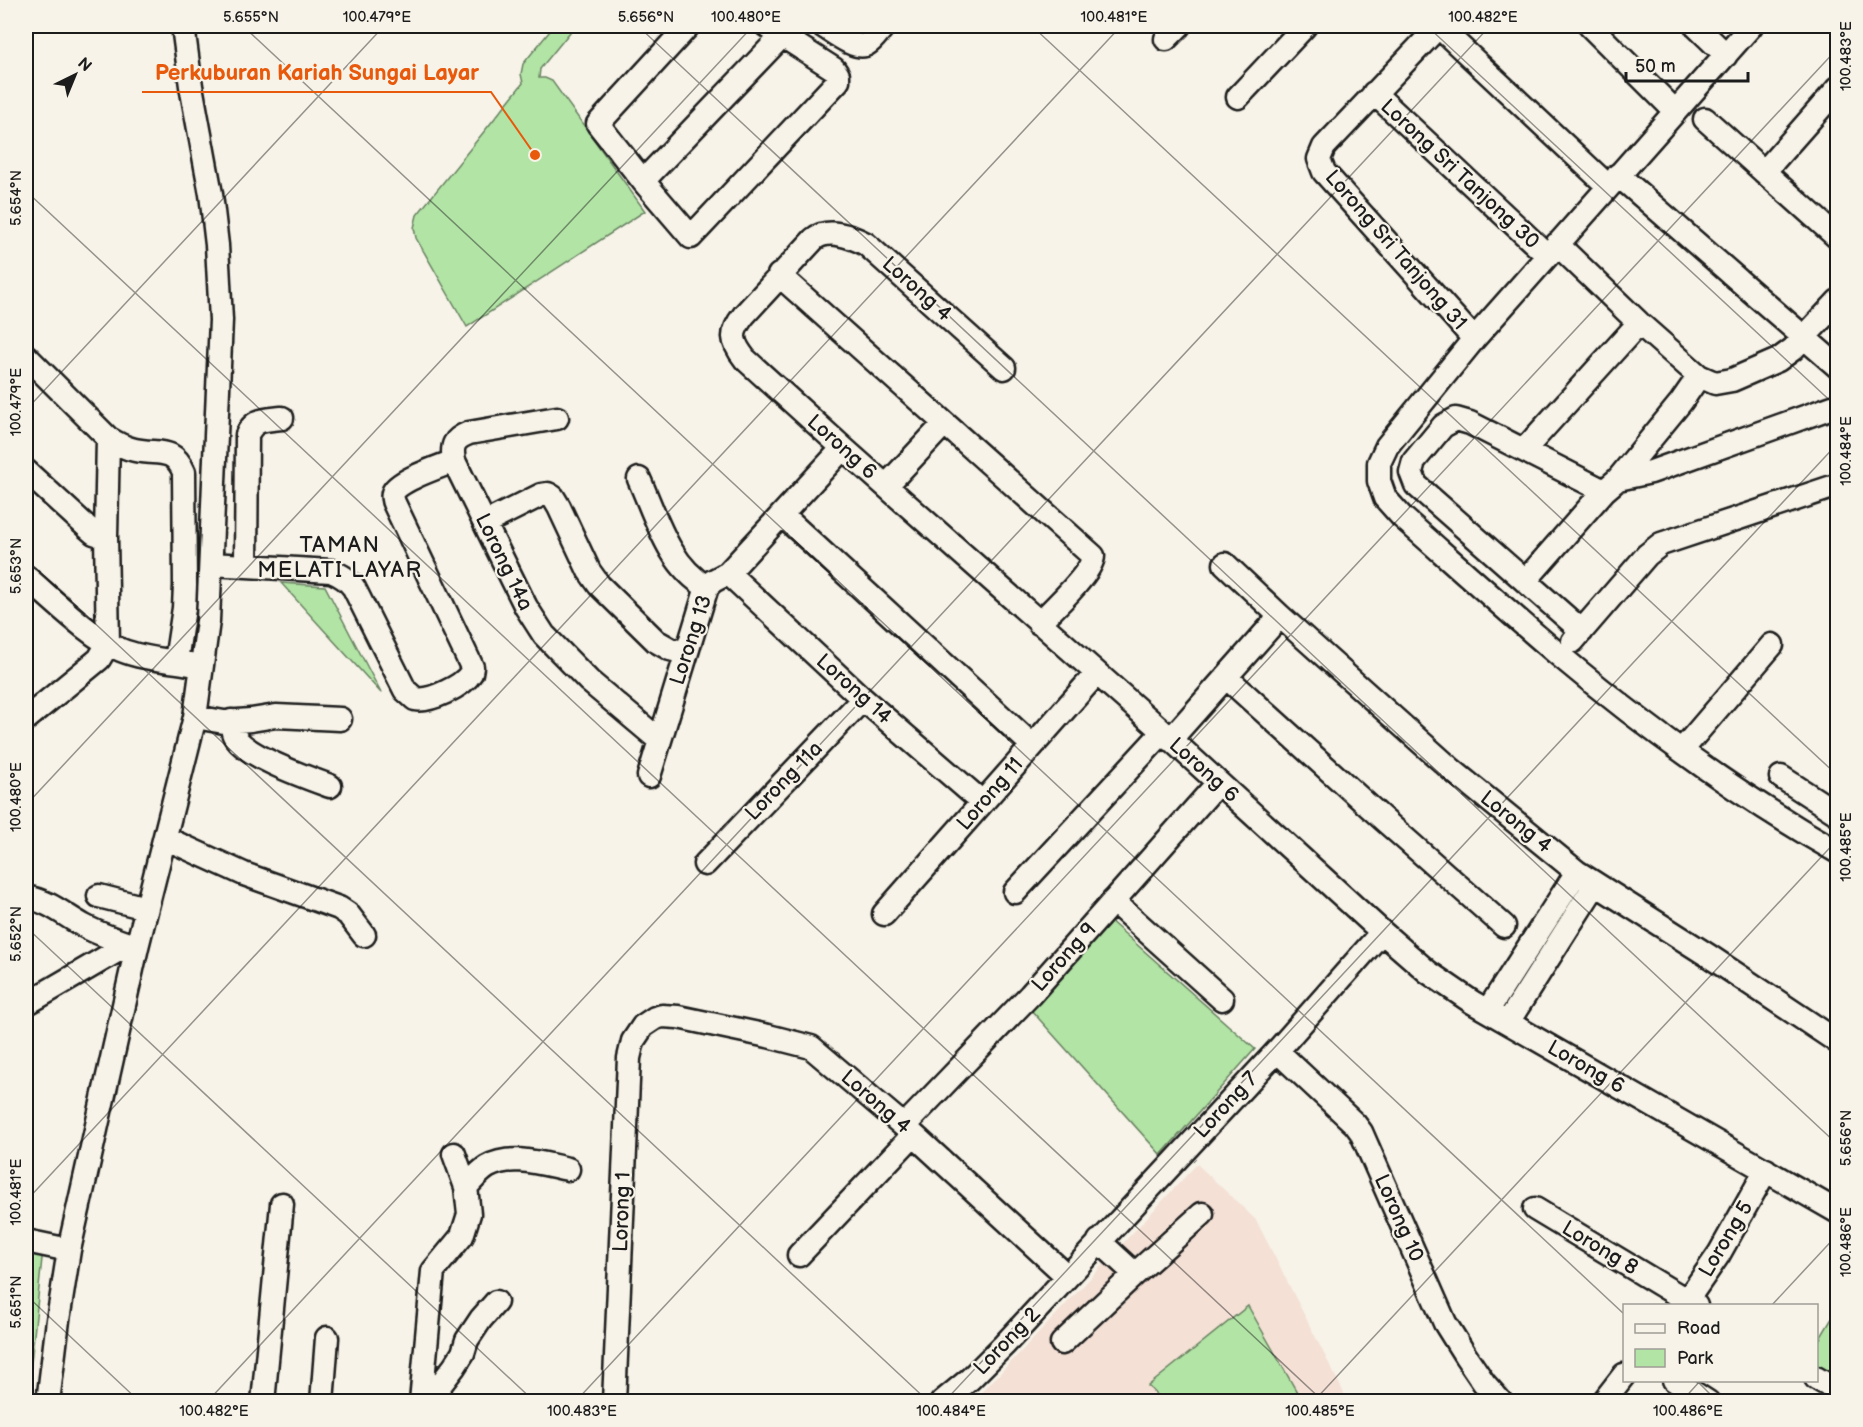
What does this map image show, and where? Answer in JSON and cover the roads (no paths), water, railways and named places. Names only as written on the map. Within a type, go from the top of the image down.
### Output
[{"type":"street","points":[[48,1401],[69,1250],[133,945],[147,908],[195,717],[208,621],[220,285],[211,194],[191,86],[183,26]]},
{"type":"street","points":[[643,182],[774,31],[834,69],[838,75],[838,81],[693,236],[688,236],[643,182],[598,124],[688,26]]},
{"type":"street","points":[[823,26],[861,46],[867,44],[884,26]]},
{"type":"street","points":[[1238,97],[1305,26]]},
{"type":"street","points":[[1374,93],[1439,26],[1613,180],[1838,367]]},
{"type":"street","points":[[1590,26],[1675,111]]},
{"type":"street","points":[[1696,26],[1726,55]]},
{"type":"street","points":[[1751,26],[1474,339],[1387,446],[1379,463],[1378,481],[1385,498],[1402,517],[1560,656],[1682,750],[1804,833],[1838,852]]},
{"type":"street","points":[[1764,172],[1838,88]]},
{"type":"street","name":"Lorong Sri Tanjong 31","points":[[1374,93],[1324,147],[1319,159],[1324,172],[1474,339]]},
{"type":"street","name":"Lorong Sri Tanjong 30","points":[[1374,93],[1699,376]]},
{"type":"street","points":[[1705,119],[1836,233]]},
{"type":"street","name":"Lorong 4","points":[[819,235],[824,233],[848,236],[866,244],[1004,368]]},
{"type":"street","name":"Lorong 6","points":[[819,235],[779,275],[736,326],[734,336],[736,348],[745,359],[1382,932],[1442,982],[1838,1212]]},
{"type":"street","points":[[779,275],[1093,556],[1093,563],[1081,579],[1039,623]]},
{"type":"street","points":[[1525,581],[1611,485],[1681,402],[1699,376],[1715,383],[1732,380],[1778,360],[1804,338],[1838,301]]},
{"type":"street","points":[[1524,450],[1639,323]]},
{"type":"street","points":[[26,356],[108,438],[121,446],[137,451],[171,455],[177,459],[184,472],[184,597],[176,661]]},
{"type":"street","points":[[1582,631],[1416,485],[1411,472],[1414,461],[1443,426],[1456,419],[1470,423],[1524,450],[1611,485],[1838,405]]},
{"type":"street","points":[[246,565],[247,435],[256,422],[282,418]]},
{"type":"street","points":[[211,564],[331,571],[349,580],[405,690],[415,699],[428,699],[464,682],[471,673],[472,667],[393,503],[394,490],[405,482],[454,461],[452,447],[454,442],[469,433],[557,418]]},
{"type":"street","points":[[886,486],[944,424]]},
{"type":"street","points":[[26,719],[99,659],[108,644],[106,537],[108,438]]},
{"type":"street","name":"Lorong 13","points":[[649,776],[707,587],[728,573],[843,448]]},
{"type":"street","name":"Lorong 14a","points":[[454,461],[526,607],[544,635],[589,681],[659,740]]},
{"type":"street","points":[[26,471],[94,533],[106,537]]},
{"type":"street","points":[[639,479],[674,556],[697,582],[707,587]]},
{"type":"street","points":[[1560,656],[1647,555],[1661,544],[1838,484]]},
{"type":"street","points":[[485,523],[541,495],[548,494],[553,497],[560,507],[589,571],[599,585],[656,641],[670,649],[687,653]]},
{"type":"street","points":[[782,515],[1032,745]]},
{"type":"street","name":"Lorong 4","points":[[1225,564],[1452,770],[1586,878],[1838,1041]]},
{"type":"street","name":"Lorong 14","points":[[728,573],[863,699],[982,802]]},
{"type":"street","points":[[26,577],[108,644],[134,654],[203,666]]},
{"type":"street","points":[[1016,892],[1226,677],[1280,616]]},
{"type":"street","points":[[1682,750],[1772,645]]},
{"type":"street","name":"Lorong 11","points":[[884,914],[1096,674]]},
{"type":"street","points":[[1226,677],[1504,926]]},
{"type":"street","name":"Lorong 11a","points":[[705,864],[863,699]]},
{"type":"street","points":[[195,717],[231,722],[276,716],[340,718]]},
{"type":"street","points":[[231,722],[233,734],[245,747],[288,771],[330,786]]},
{"type":"street","points":[[1781,777],[1838,814]]},
{"type":"street","name":"Lorong 9","points":[[799,1255],[1218,783]]},
{"type":"street","points":[[165,838],[244,874],[339,908],[348,914],[364,935]]},
{"type":"street","points":[[1488,1010],[1586,878]]},
{"type":"street","points":[[1508,1022],[1586,878]]},
{"type":"street","points":[[99,896],[147,908]]},
{"type":"street","points":[[26,897],[41,900],[85,927],[133,945]]},
{"type":"street","points":[[1113,901],[1222,999]]},
{"type":"street","name":"Lorong 7","points":[[1067,1276],[1277,1051],[1382,932]]},
{"type":"street","points":[[26,1004],[133,945]]},
{"type":"street","name":"Lorong 4","points":[[644,1026],[662,1016],[678,1017],[811,1047],[909,1130],[1067,1276]]},
{"type":"street","name":"Lorong 1","points":[[614,1401],[629,1058],[633,1041],[644,1026]]},
{"type":"street","name":"Lorong 10","points":[[1277,1051],[1361,1132],[1445,1323],[1471,1364],[1501,1401]]},
{"type":"street","points":[[421,1401],[433,1271],[462,1236],[470,1214],[466,1187],[454,1154]]},
{"type":"street","points":[[466,1187],[480,1171],[504,1161],[524,1160],[568,1169]]},
{"type":"street","name":"Lorong 5","points":[[1688,1304],[1766,1170]]},
{"type":"street","points":[[263,1401],[282,1204]]},
{"type":"street","name":"Lorong 8","points":[[1535,1209],[1688,1304]]},
{"type":"street","points":[[1062,1343],[1202,1214]]},
{"type":"street","points":[[26,1241],[69,1250]]},
{"type":"street","points":[[1099,1241],[1135,1274]]},
{"type":"street","name":"Lorong 2","points":[[948,1400],[1004,1345],[1067,1276]]},
{"type":"street","points":[[427,1401],[454,1367],[463,1353],[467,1340],[496,1302]]},
{"type":"street","points":[[322,1401],[327,1338]]},
{"type":"street","points":[[1603,1401],[1623,1376]]},
{"type":"street","points":[[1818,1379],[1838,1391]]},
{"type":"street","points":[[1677,1382],[1708,1401]]},
{"type":"place","name":"Perkuburan Kariah Sungai Layar","points":[[535,155]]},
{"type":"district","name":"TAMAN MELATI LAYAR","points":[[340,558]]}]
